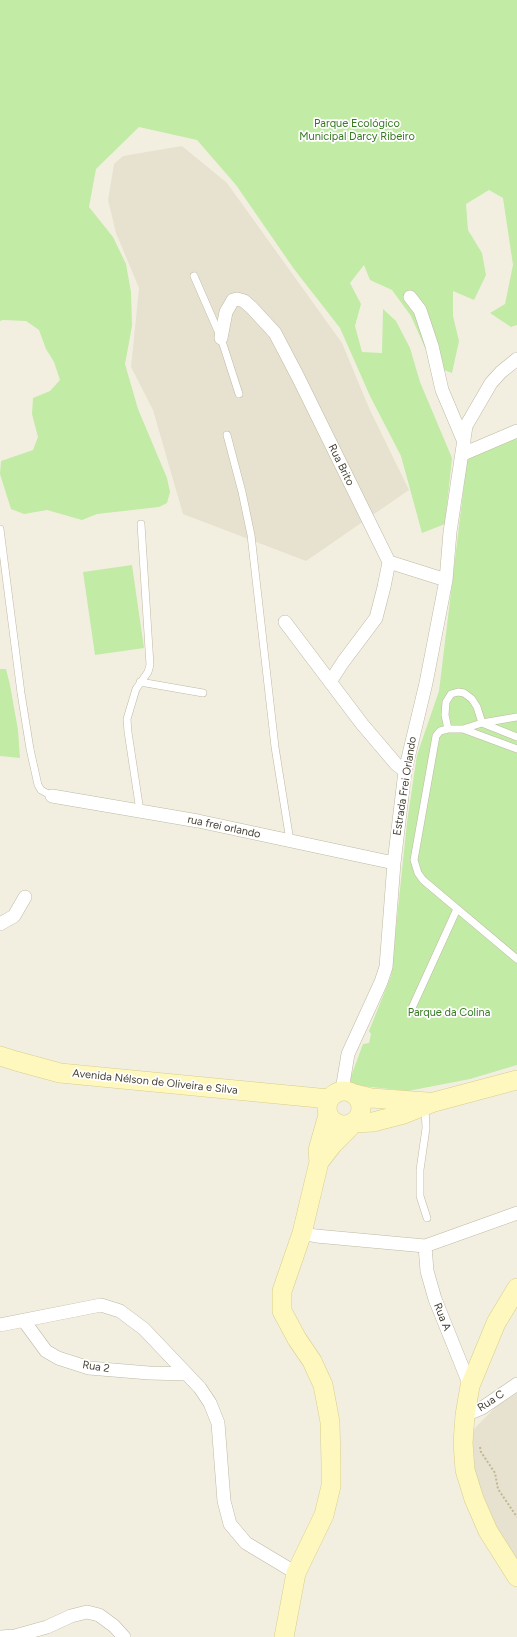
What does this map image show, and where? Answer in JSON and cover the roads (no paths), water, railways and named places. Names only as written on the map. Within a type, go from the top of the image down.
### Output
[{"type":"street","points":[[410,297],[420,310],[432,346],[442,390],[463,448],[517,431]]},
{"type":"street","name":"Rua Brito","points":[[221,338],[226,312],[233,300],[237,299],[244,301],[252,308],[275,333],[302,384],[389,562]]},
{"type":"street","name":"Estrada Frei Orlando","points":[[332,1100],[348,1054],[381,982],[386,967],[394,863],[405,771],[426,682],[446,580],[450,532],[466,426],[480,400],[501,372],[517,359]]},
{"type":"street","points":[[330,682],[376,618],[389,562],[446,580]]},
{"type":"street","points":[[285,622],[367,730],[396,764],[405,771]]},
{"type":"street","name":"rua frei orlando","points":[[52,796],[140,811],[394,863]]},
{"type":"street","points":[[0,924],[14,916],[25,897]]},
{"type":"street","name":"Avenida Nélson de Oliveira e Silva","points":[[0,1056],[60,1073],[158,1081],[332,1100],[371,1098],[430,1104]]},
{"type":"street","name":"Avenida Nélson de Oliveira e Silva","points":[[354,1123],[373,1122],[404,1114],[430,1104],[517,1080]]},
{"type":"street","points":[[332,1100],[332,1121],[339,1125],[346,1126],[354,1123]]},
{"type":"street","points":[[319,1162],[333,1144],[360,1116],[362,1108],[360,1100],[332,1100]]},
{"type":"street","points":[[284,1637],[296,1573],[324,1515],[331,1486],[330,1422],[323,1385],[312,1360],[297,1339],[282,1311],[282,1291],[302,1233],[319,1162],[318,1150],[332,1100]]},
{"type":"street","points":[[302,1233],[322,1237],[425,1246],[517,1213]]},
{"type":"street","name":"Rua A","points":[[425,1246],[427,1271],[435,1299],[470,1386]]},
{"type":"street","points":[[517,1288],[496,1323],[470,1386],[465,1415],[463,1443],[465,1470],[474,1499],[488,1531],[517,1577]]},
{"type":"street","points":[[0,1325],[100,1305],[120,1311],[144,1329],[200,1388],[210,1403],[218,1423],[224,1500],[230,1524],[246,1543],[296,1573]]},
{"type":"street","name":"Rua 2","points":[[24,1321],[46,1351],[58,1358],[89,1368],[149,1373],[186,1374]]},
{"type":"street","name":"Rua C","points":[[465,1415],[482,1408],[517,1384]]},
{"type":"street","points":[[0,1637],[15,1636],[34,1631],[87,1612],[99,1615],[114,1626],[124,1637]]},
{"type":"lane","points":[[194,276],[221,338],[239,394]]},
{"type":"lane","points":[[226,435],[242,492],[251,535],[276,747],[290,841]]},
{"type":"lane","points":[[140,811],[127,719],[136,690],[148,672],[150,656],[141,524]]},
{"type":"lane","points":[[0,529],[21,693],[30,749],[38,785],[42,790],[52,796]]},
{"type":"lane","points":[[140,682],[203,693]]},
{"type":"lane","points":[[448,729],[445,715],[446,702],[451,694],[458,692],[464,692],[472,699],[482,724]]},
{"type":"lane","points":[[517,717],[463,729],[448,729],[440,731],[436,736],[414,860],[418,873],[423,880],[517,959]]},
{"type":"lane","points":[[482,724],[517,737]]},
{"type":"lane","points":[[463,729],[517,749]]},
{"type":"lane","points":[[410,1010],[457,909]]},
{"type":"lane","points":[[427,1218],[420,1196],[420,1170],[430,1104]]},
{"type":"park label","name":"Parque Ecológico Municipal Darcy Ribeiro","points":[[357,130]]},
{"type":"park label","name":"Parque da Colina","points":[[449,1013]]}]
